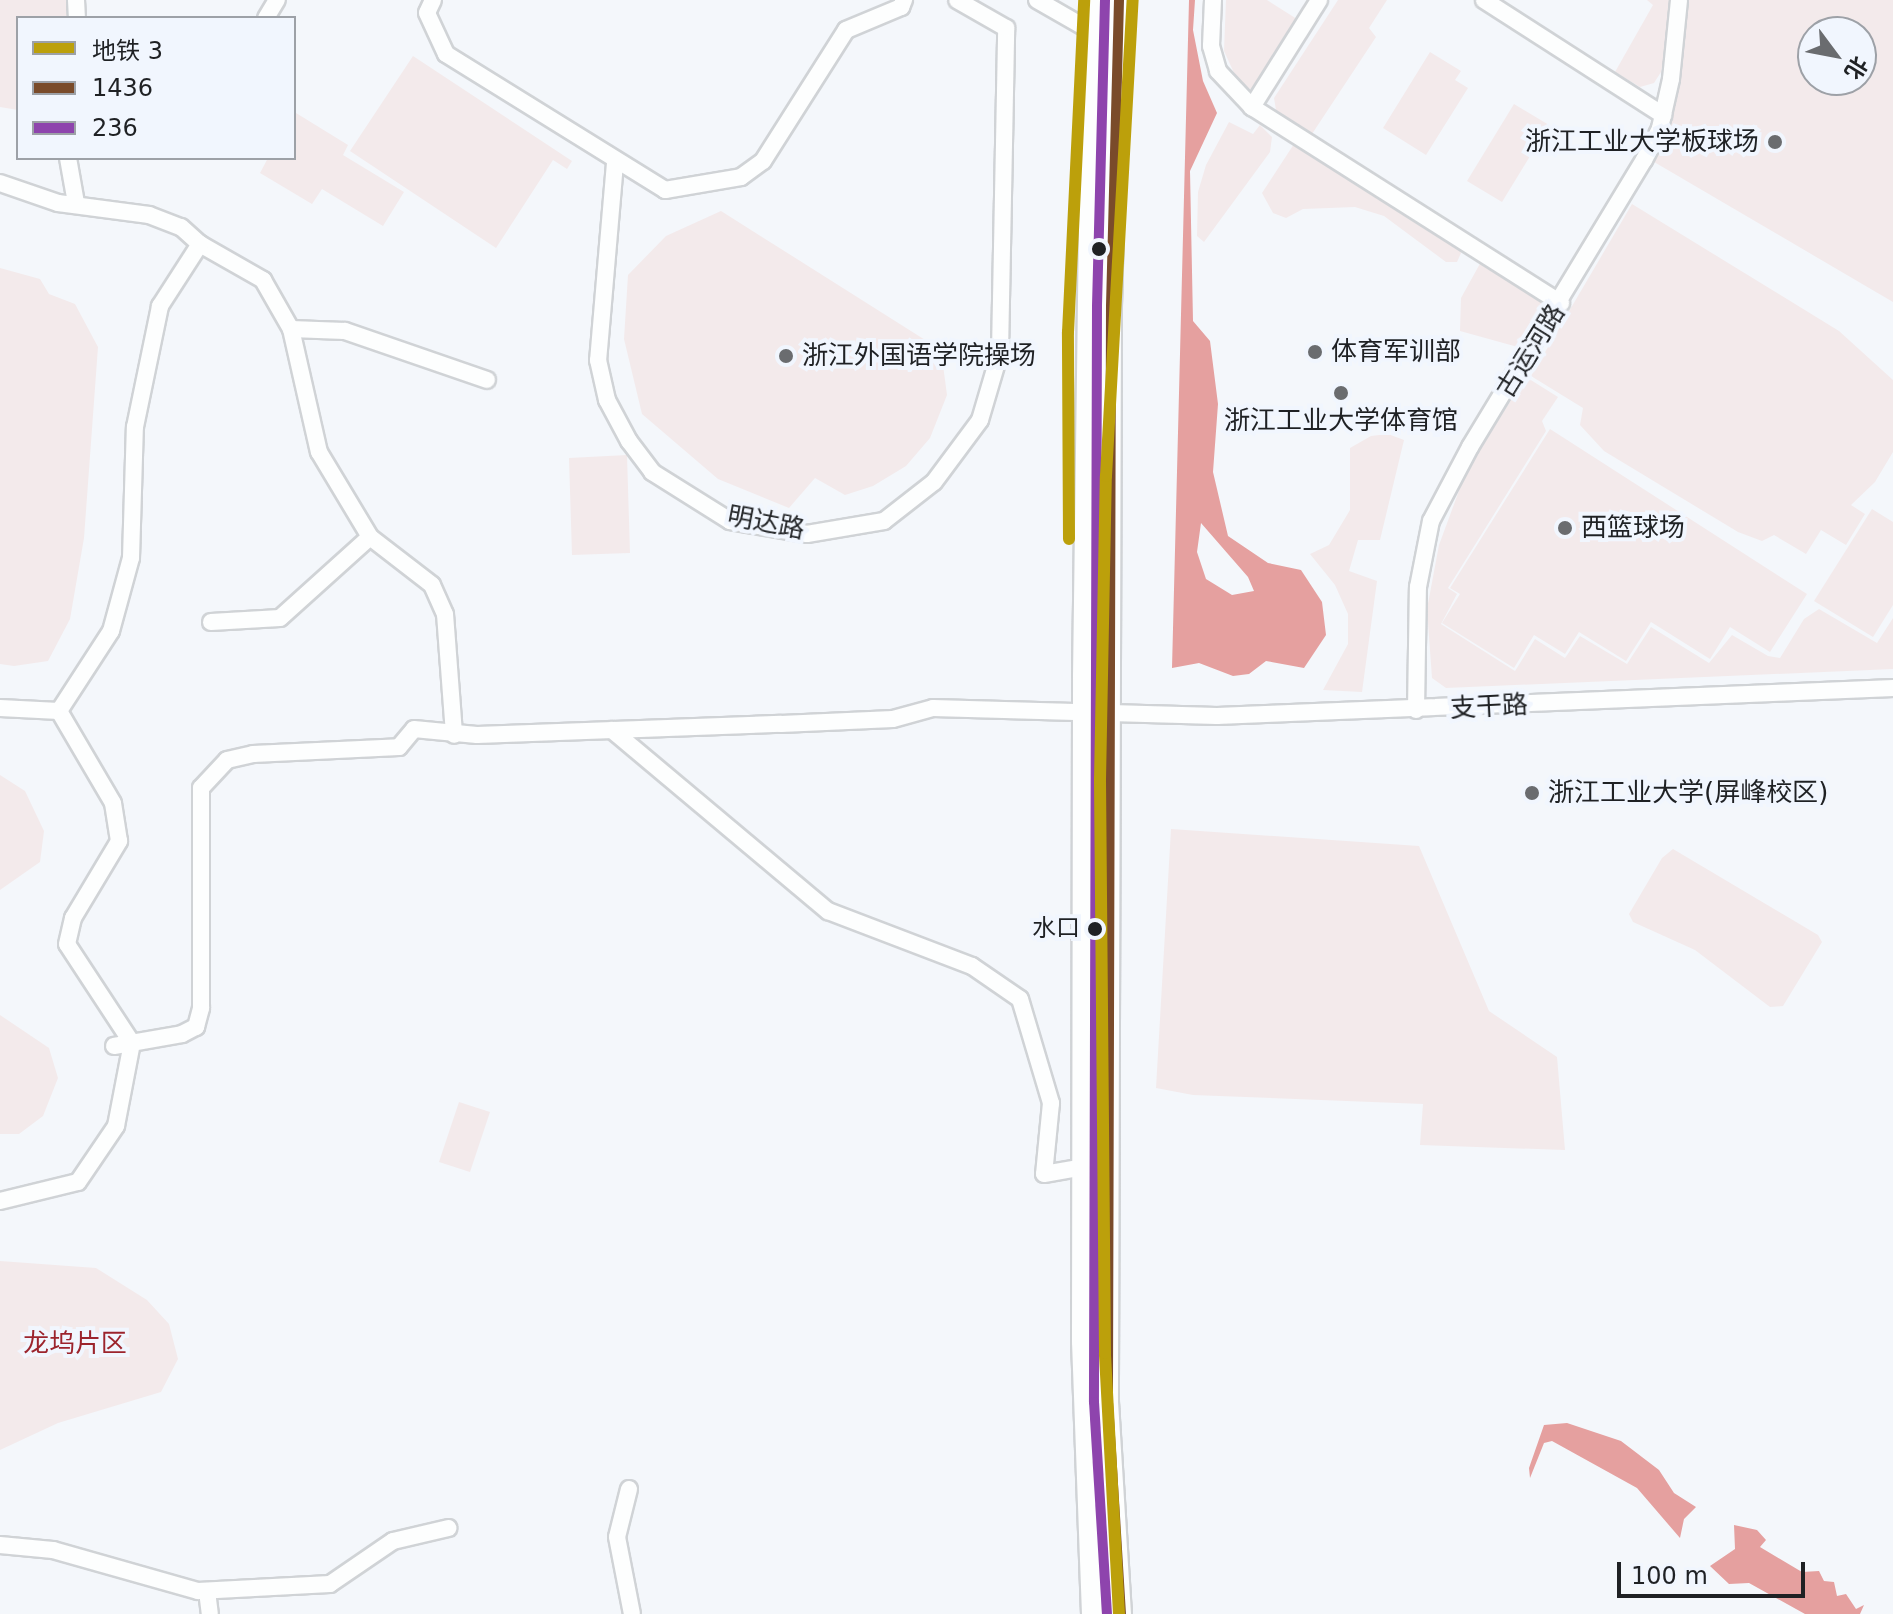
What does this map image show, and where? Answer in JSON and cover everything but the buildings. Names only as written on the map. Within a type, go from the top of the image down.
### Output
[{"type":"main road","points":[[1091,1604],[1082,1387],[1084,713],[1092,0]]},
{"type":"main road","points":[[1119,0],[1110,714],[1108,1402],[1120,1602]]},
{"type":"street","points":[[433,0],[427,13],[446,54],[615,163],[665,190],[741,177],[763,161],[846,30],[901,7],[904,0]]},
{"type":"street","name":"明达路","points":[[615,163],[598,360],[607,400],[629,441],[652,472],[730,521],[807,534],[884,521],[934,482],[980,420],[1000,352],[1006,28],[957,0]]},
{"type":"street","points":[[1037,0],[1091,31]]},
{"type":"street","points":[[1213,0],[1211,46],[1218,71],[1252,107],[1561,303]]},
{"type":"street","points":[[1252,107],[1319,0]]},
{"type":"street","points":[[1484,0],[1663,115]]},
{"type":"street","name":"古运河路","points":[[1416,710],[1418,587],[1431,521],[1452,478],[1636,176],[1663,115],[1679,0]]},
{"type":"street","points":[[68,160],[76,203]]},
{"type":"street","points":[[0,183],[26,196],[149,215],[181,227],[200,244],[263,280],[291,329],[319,452],[370,537],[432,585],[445,614],[454,735]]},
{"type":"street","points":[[59,711],[111,631],[131,558],[135,427],[160,306],[200,244]]},
{"type":"street","points":[[291,329],[345,331],[487,380]]},
{"type":"street","points":[[211,622],[280,618],[370,537]]},
{"type":"street","name":"支干路","points":[[132,1043],[182,1034],[196,1027],[201,1008],[198,806],[201,788],[227,760],[253,754],[399,747],[414,729],[454,735],[893,719],[933,708],[1110,714],[1416,710],[1893,688]]},
{"type":"street","points":[[0,708],[59,711]]},
{"type":"street","points":[[0,1201],[78,1182],[116,1126],[132,1043],[67,944],[73,918],[119,841],[113,803],[59,711]]},
{"type":"street","points":[[612,730],[828,911],[972,966],[1020,999],[1051,1103],[1044,1174],[1083,1167]]},
{"type":"street","points":[[114,1046],[132,1043]]},
{"type":"street","points":[[629,1489],[617,1537],[632,1614]]},
{"type":"street","points":[[0,1545],[53,1550],[207,1591],[330,1584],[393,1541],[449,1528]]},
{"type":"street","points":[[207,1591],[210,1614]]},
{"type":"green space","points":[[0,0],[76,0],[76,16],[16,16],[16,110],[0,107]]},
{"type":"green space","points":[[1226,0],[1267,0],[1300,21],[1262,84],[1251,89],[1240,86],[1224,51]]},
{"type":"green space","points":[[1338,0],[1387,0],[1369,28],[1376,37],[1312,134],[1276,110],[1274,98]]},
{"type":"green space","points":[[1647,0],[1671,0],[1670,28],[1661,72],[1654,83],[1640,87],[1615,72],[1653,5]]},
{"type":"green space","name":"浙江工业大学板球场","points":[[1685,0],[1893,0],[1893,302],[1649,159],[1677,87]]},
{"type":"green space","points":[[1430,52],[1461,71],[1455,80],[1468,88],[1426,155],[1383,128]]},
{"type":"green space","points":[[413,56],[572,161],[567,169],[553,160],[496,248],[350,151]]},
{"type":"green space","points":[[1514,104],[1549,125],[1502,202],[1467,181]]},
{"type":"green space","points":[[296,113],[348,145],[343,155],[404,192],[383,226],[322,189],[312,204],[260,173],[267,160],[296,160]]},
{"type":"green space","points":[[1229,122],[1253,134],[1260,125],[1272,137],[1270,152],[1204,242],[1197,236],[1198,192],[1206,165]]},
{"type":"green space","points":[[1294,144],[1457,243],[1461,253],[1457,262],[1446,262],[1384,216],[1355,207],[1303,209],[1286,218],[1273,213],[1262,193]]},
{"type":"green space","points":[[1632,204],[1839,331],[1893,380],[1893,452],[1875,482],[1851,505],[1865,514],[1846,545],[1821,530],[1806,554],[1774,535],[1762,541],[1738,532],[1604,451],[1580,425],[1583,408],[1531,376]]},
{"type":"green space","name":"浙江外国语学院操场","points":[[721,211],[941,350],[947,395],[930,438],[906,466],[873,486],[845,495],[815,478],[789,508],[718,479],[642,414],[624,339],[628,275],[666,236]]},
{"type":"green space","points":[[1482,260],[1550,306],[1525,349],[1460,331],[1461,298]]},
{"type":"green space","points":[[0,268],[40,279],[49,294],[75,304],[98,347],[84,538],[70,619],[48,661],[14,666],[0,664]]},
{"type":"green space","points":[[1526,377],[1558,397],[1542,421],[1546,431],[1448,588],[1457,594],[1441,624],[1515,671],[1535,639],[1565,658],[1580,636],[1627,664],[1651,627],[1709,663],[1732,635],[1768,656],[1780,658],[1804,619],[1819,609],[1877,643],[1893,618],[1893,669],[1446,688],[1432,678],[1427,609],[1439,545],[1467,469]]},
{"type":"green space","name":"西篮球场","points":[[1550,429],[1807,594],[1770,652],[1730,627],[1710,659],[1651,622],[1626,661],[1579,632],[1565,654],[1534,635],[1514,668],[1442,623],[1460,594],[1450,588]]},
{"type":"green space","points":[[1388,434],[1404,440],[1380,540],[1358,540],[1349,571],[1377,581],[1362,692],[1323,690],[1348,644],[1348,614],[1335,585],[1310,554],[1329,545],[1350,510],[1350,448],[1371,436]]},
{"type":"green space","points":[[627,455],[630,553],[572,555],[569,458]]},
{"type":"green space","points":[[1872,509],[1893,522],[1893,605],[1873,637],[1814,601]]},
{"type":"green space","points":[[0,775],[25,791],[44,831],[40,862],[0,890]]},
{"type":"green space","points":[[1171,829],[1419,846],[1489,1011],[1557,1057],[1565,1150],[1420,1145],[1423,1104],[1193,1095],[1156,1088]]},
{"type":"green space","points":[[1673,849],[1818,935],[1822,942],[1783,1006],[1770,1007],[1695,950],[1633,922],[1629,914],[1662,858]]},
{"type":"green space","points":[[0,1015],[49,1048],[58,1078],[43,1116],[19,1134],[0,1134]]},
{"type":"green space","points":[[459,1102],[490,1112],[470,1172],[439,1162]]},
{"type":"green space","name":"龙坞片区","points":[[0,1261],[96,1268],[147,1300],[169,1324],[178,1359],[161,1392],[58,1423],[0,1450]]},
{"type":"shaded area","points":[[1189,0],[1195,0],[1193,30],[1203,81],[1217,113],[1190,171],[1193,321],[1210,341],[1218,404],[1213,472],[1228,536],[1268,563],[1301,570],[1322,602],[1326,635],[1304,668],[1266,661],[1249,674],[1233,676],[1199,663],[1172,668]],"holes":[[[1201,523],[1248,577],[1254,591],[1232,595],[1206,579],[1197,552]]]},
{"type":"shaded area","points":[[1567,1423],[1621,1441],[1659,1470],[1674,1493],[1696,1507],[1684,1519],[1680,1538],[1637,1488],[1552,1441],[1544,1443],[1530,1478],[1529,1468],[1544,1425]]},
{"type":"shaded area","points":[[1734,1525],[1757,1530],[1766,1540],[1760,1547],[1802,1572],[1819,1571],[1824,1581],[1834,1582],[1837,1596],[1846,1594],[1856,1609],[1864,1605],[1860,1614],[1805,1614],[1749,1583],[1729,1584],[1710,1566],[1735,1549]]},
{"type":"metro line","name":"3","points":[[1069,539],[1068,332],[1084,0]]},
{"type":"metro line","name":"3","points":[[1119,1614],[1105,1353],[1100,780],[1106,476],[1133,0]]},
{"type":"transit line","name":"236","points":[[1105,0],[1097,307],[1094,1402],[1107,1614]]},
{"type":"transit line","name":"1436","points":[[1119,0],[1111,307],[1108,1402],[1121,1614]]},
{"type":"place","name":"浙江工业大学板球场","points":[[1775,142]]},
{"type":"place","name":"体育军训部","points":[[1315,352]]},
{"type":"place","name":"浙江外国语学院操场","points":[[786,356]]},
{"type":"place","name":"浙江工业大学体育馆","points":[[1341,393]]},
{"type":"place","name":"西篮球场","points":[[1565,528]]},
{"type":"place","name":"浙江工业大学(屏峰校区)","points":[[1532,793]]},
{"type":"place","name":"水口","points":[[1095,929]]}]
